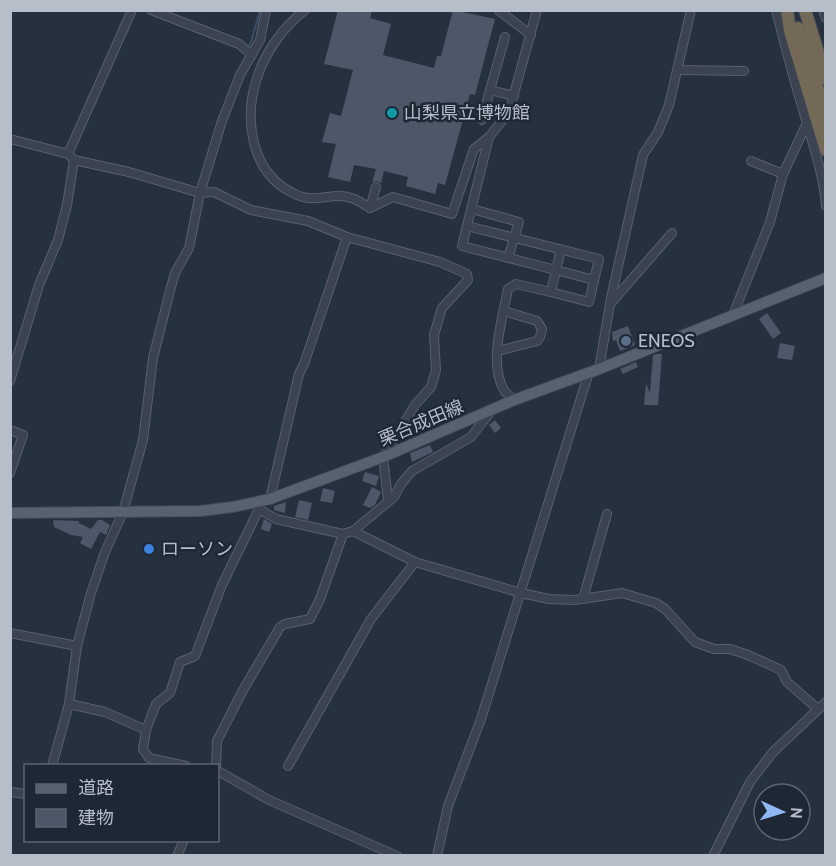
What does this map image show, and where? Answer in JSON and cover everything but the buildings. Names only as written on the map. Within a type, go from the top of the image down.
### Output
[{"type":"highway","points":[[787,10],[790,31],[825,150]]},
{"type":"highway","points":[[792,10],[825,115]]},
{"type":"highway","points":[[805,10],[825,79]]},
{"type":"highway","points":[[812,10],[825,52]]},
{"type":"main road","name":"栗合成田線","points":[[10,513],[200,511],[264,503],[383,458],[514,400],[594,371],[825,278]]},
{"type":"street","points":[[10,381],[39,285],[58,240],[67,204],[71,157],[132,10]]},
{"type":"street","points":[[151,10],[239,44],[252,55]]},
{"type":"street","points":[[52,764],[69,704],[77,646],[91,592],[105,552],[123,512],[142,440],[153,358],[176,273],[189,248],[200,193],[222,121],[240,75],[260,40],[266,10]]},
{"type":"street","points":[[305,10],[293,19],[277,39],[257,78],[252,109],[252,130],[257,156],[266,172],[291,192],[308,199],[340,196],[355,198],[370,208]]},
{"type":"street","points":[[498,10],[531,35]]},
{"type":"street","points":[[370,208],[393,197],[452,214],[474,149],[489,137],[509,112],[537,10]]},
{"type":"street","points":[[437,855],[448,806],[481,718],[594,371],[643,156],[658,132],[669,105],[690,10]]},
{"type":"street","points":[[776,10],[824,189],[825,206]]},
{"type":"street","points":[[823,10],[825,16]]},
{"type":"street","points":[[482,120],[505,37]]},
{"type":"street","points":[[677,70],[744,71]]},
{"type":"street","points":[[490,90],[514,96]]},
{"type":"street","points":[[733,315],[770,222],[783,174],[807,123]]},
{"type":"street","points":[[489,137],[462,246],[594,280]]},
{"type":"street","points":[[10,139],[200,193],[214,192],[250,210],[308,221],[347,237],[440,262],[467,274],[468,280],[442,308],[434,335],[436,370],[431,387],[388,446],[383,458],[388,500]]},
{"type":"street","points":[[751,161],[783,174]]},
{"type":"street","points":[[370,208],[376,187]]},
{"type":"street","points":[[471,209],[519,222],[508,258]]},
{"type":"street","points":[[467,226],[599,259],[588,302],[516,284],[508,289],[499,329],[498,370],[504,390],[514,400]]},
{"type":"street","points":[[610,303],[672,233]]},
{"type":"street","points":[[181,764],[149,758],[143,749],[146,730],[156,704],[170,693],[180,662],[195,656],[222,585],[264,503],[298,374],[304,364],[347,237]]},
{"type":"street","points":[[551,292],[561,249]]},
{"type":"street","points":[[498,351],[537,341],[542,329],[537,321],[504,311]]},
{"type":"street","points":[[264,503],[276,519],[343,534],[353,531],[394,496],[400,484],[412,471],[471,437],[491,411]]},
{"type":"street","points":[[10,430],[23,435],[10,473]]},
{"type":"street","points":[[584,599],[607,514]]},
{"type":"street","points":[[353,531],[415,562],[521,593],[549,599],[584,599],[622,593],[656,603],[696,642],[714,649],[730,649],[781,670],[787,682],[819,711]]},
{"type":"street","points":[[216,764],[217,741],[243,690],[280,627],[310,619],[320,599],[343,534]]},
{"type":"street","points":[[288,766],[371,619],[415,562]]},
{"type":"street","points":[[10,633],[77,646]]},
{"type":"street","points":[[713,855],[750,782],[772,752],[819,711],[825,702]]},
{"type":"street","points":[[69,704],[105,712],[146,730]]},
{"type":"street","points":[[219,772],[269,800],[397,855]]},
{"type":"waterway","points":[[248,47],[260,10]]},
{"type":"place","name":"山梨県立博物館","points":[[392,113]]},
{"type":"place","name":"ENEOS","points":[[626,341]]},
{"type":"place","name":"ローソン","points":[[149,549]]}]
